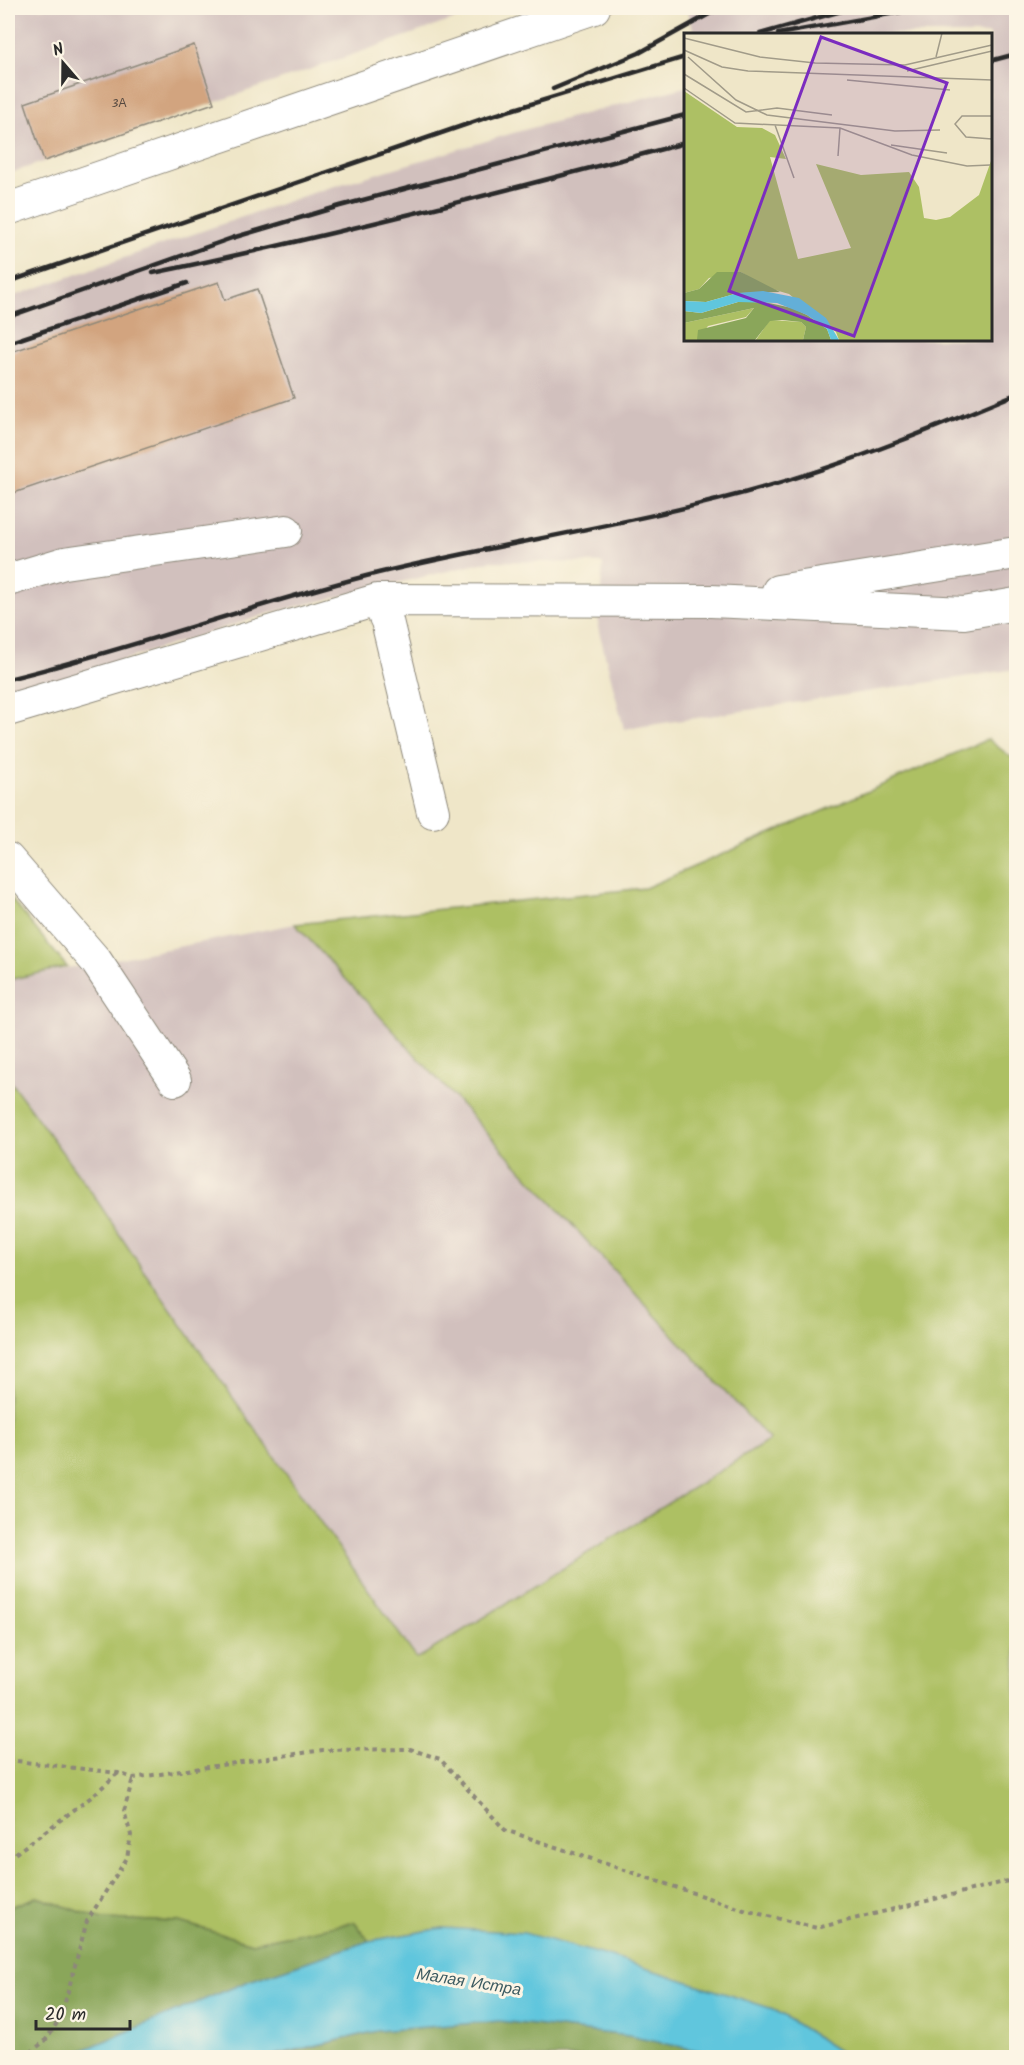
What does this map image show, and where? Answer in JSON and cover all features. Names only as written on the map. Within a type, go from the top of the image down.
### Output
[{"type":"lane","points":[[16,206],[594,8]]},
{"type":"lane","points":[[8,580],[64,563],[286,531]]},
{"type":"lane","points":[[711,601],[1017,553]]},
{"type":"lane","points":[[376,600],[387,621],[433,812]]},
{"type":"lane","points":[[8,710],[376,600],[711,601],[964,613],[1017,604]]},
{"type":"lane","points":[[8,859],[96,961],[174,1080]]},
{"type":"path","points":[[8,1760],[118,1773],[133,1778],[323,1750],[410,1749],[440,1759],[505,1830],[744,1910],[817,1928],[1017,1879]]},
{"type":"path","points":[[8,1859],[90,1798],[118,1773]]},
{"type":"path","points":[[23,2058],[45,2041],[62,2017],[87,1921],[126,1858],[131,1835],[124,1811],[133,1778]]},
{"type":"shaded area","points":[[8,8],[487,8],[8,174]]},
{"type":"shaded area","points":[[686,8],[1016,8],[1016,669],[624,729],[598,627],[603,563],[490,561],[274,612],[8,697],[8,298],[318,191],[520,131],[684,87],[684,340],[991,340],[991,33],[695,33]]},
{"type":"shaded area","points":[[295,924],[771,1440],[416,1659],[143,1270],[92,1193],[8,1078],[8,980]]},
{"type":"green space","points":[[988,739],[1016,761],[1016,2057],[848,2057],[773,2009],[443,1928],[369,1941],[355,1922],[252,1943],[179,1922],[102,1919],[37,1897],[8,1908],[8,1078],[92,1193],[143,1270],[417,1659],[770,1440],[295,924],[645,888]]},
{"type":"green space","points":[[8,895],[67,967],[8,980]]},
{"type":"green space","points":[[37,1897],[102,1919],[179,1922],[252,1943],[355,1922],[369,1941],[249,1981],[71,2057],[8,2057],[8,1908]]},
{"type":"green space","points":[[500,2021],[629,2036],[729,2057],[267,2058],[377,2031]]},
{"type":"water","name":"Малая Истра","points":[[443,1928],[524,1933],[611,1957],[773,2009],[848,2057],[729,2057],[629,2036],[500,2021],[377,2031],[267,2057],[71,2057],[249,1981],[369,1941]]},
{"type":"building","points":[[194,45],[214,103],[44,161],[25,103]]},
{"type":"building","points":[[219,282],[225,300],[257,289],[294,398],[8,495],[8,353]]},
{"type":"railway","points":[[553,89],[639,53],[720,8]]},
{"type":"railway","points":[[764,33],[852,8]]},
{"type":"railway","points":[[784,33],[923,8]]},
{"type":"railway","points":[[991,61],[1016,54]]},
{"type":"railway","points":[[8,282],[488,117],[684,57]]},
{"type":"railway","points":[[8,317],[232,238],[340,206],[684,115]]},
{"type":"railway","points":[[153,273],[353,228],[684,143]]},
{"type":"railway","points":[[8,343],[187,283]]},
{"type":"railway","points":[[8,679],[378,573],[730,497],[809,474],[869,453],[1016,394]]}]
